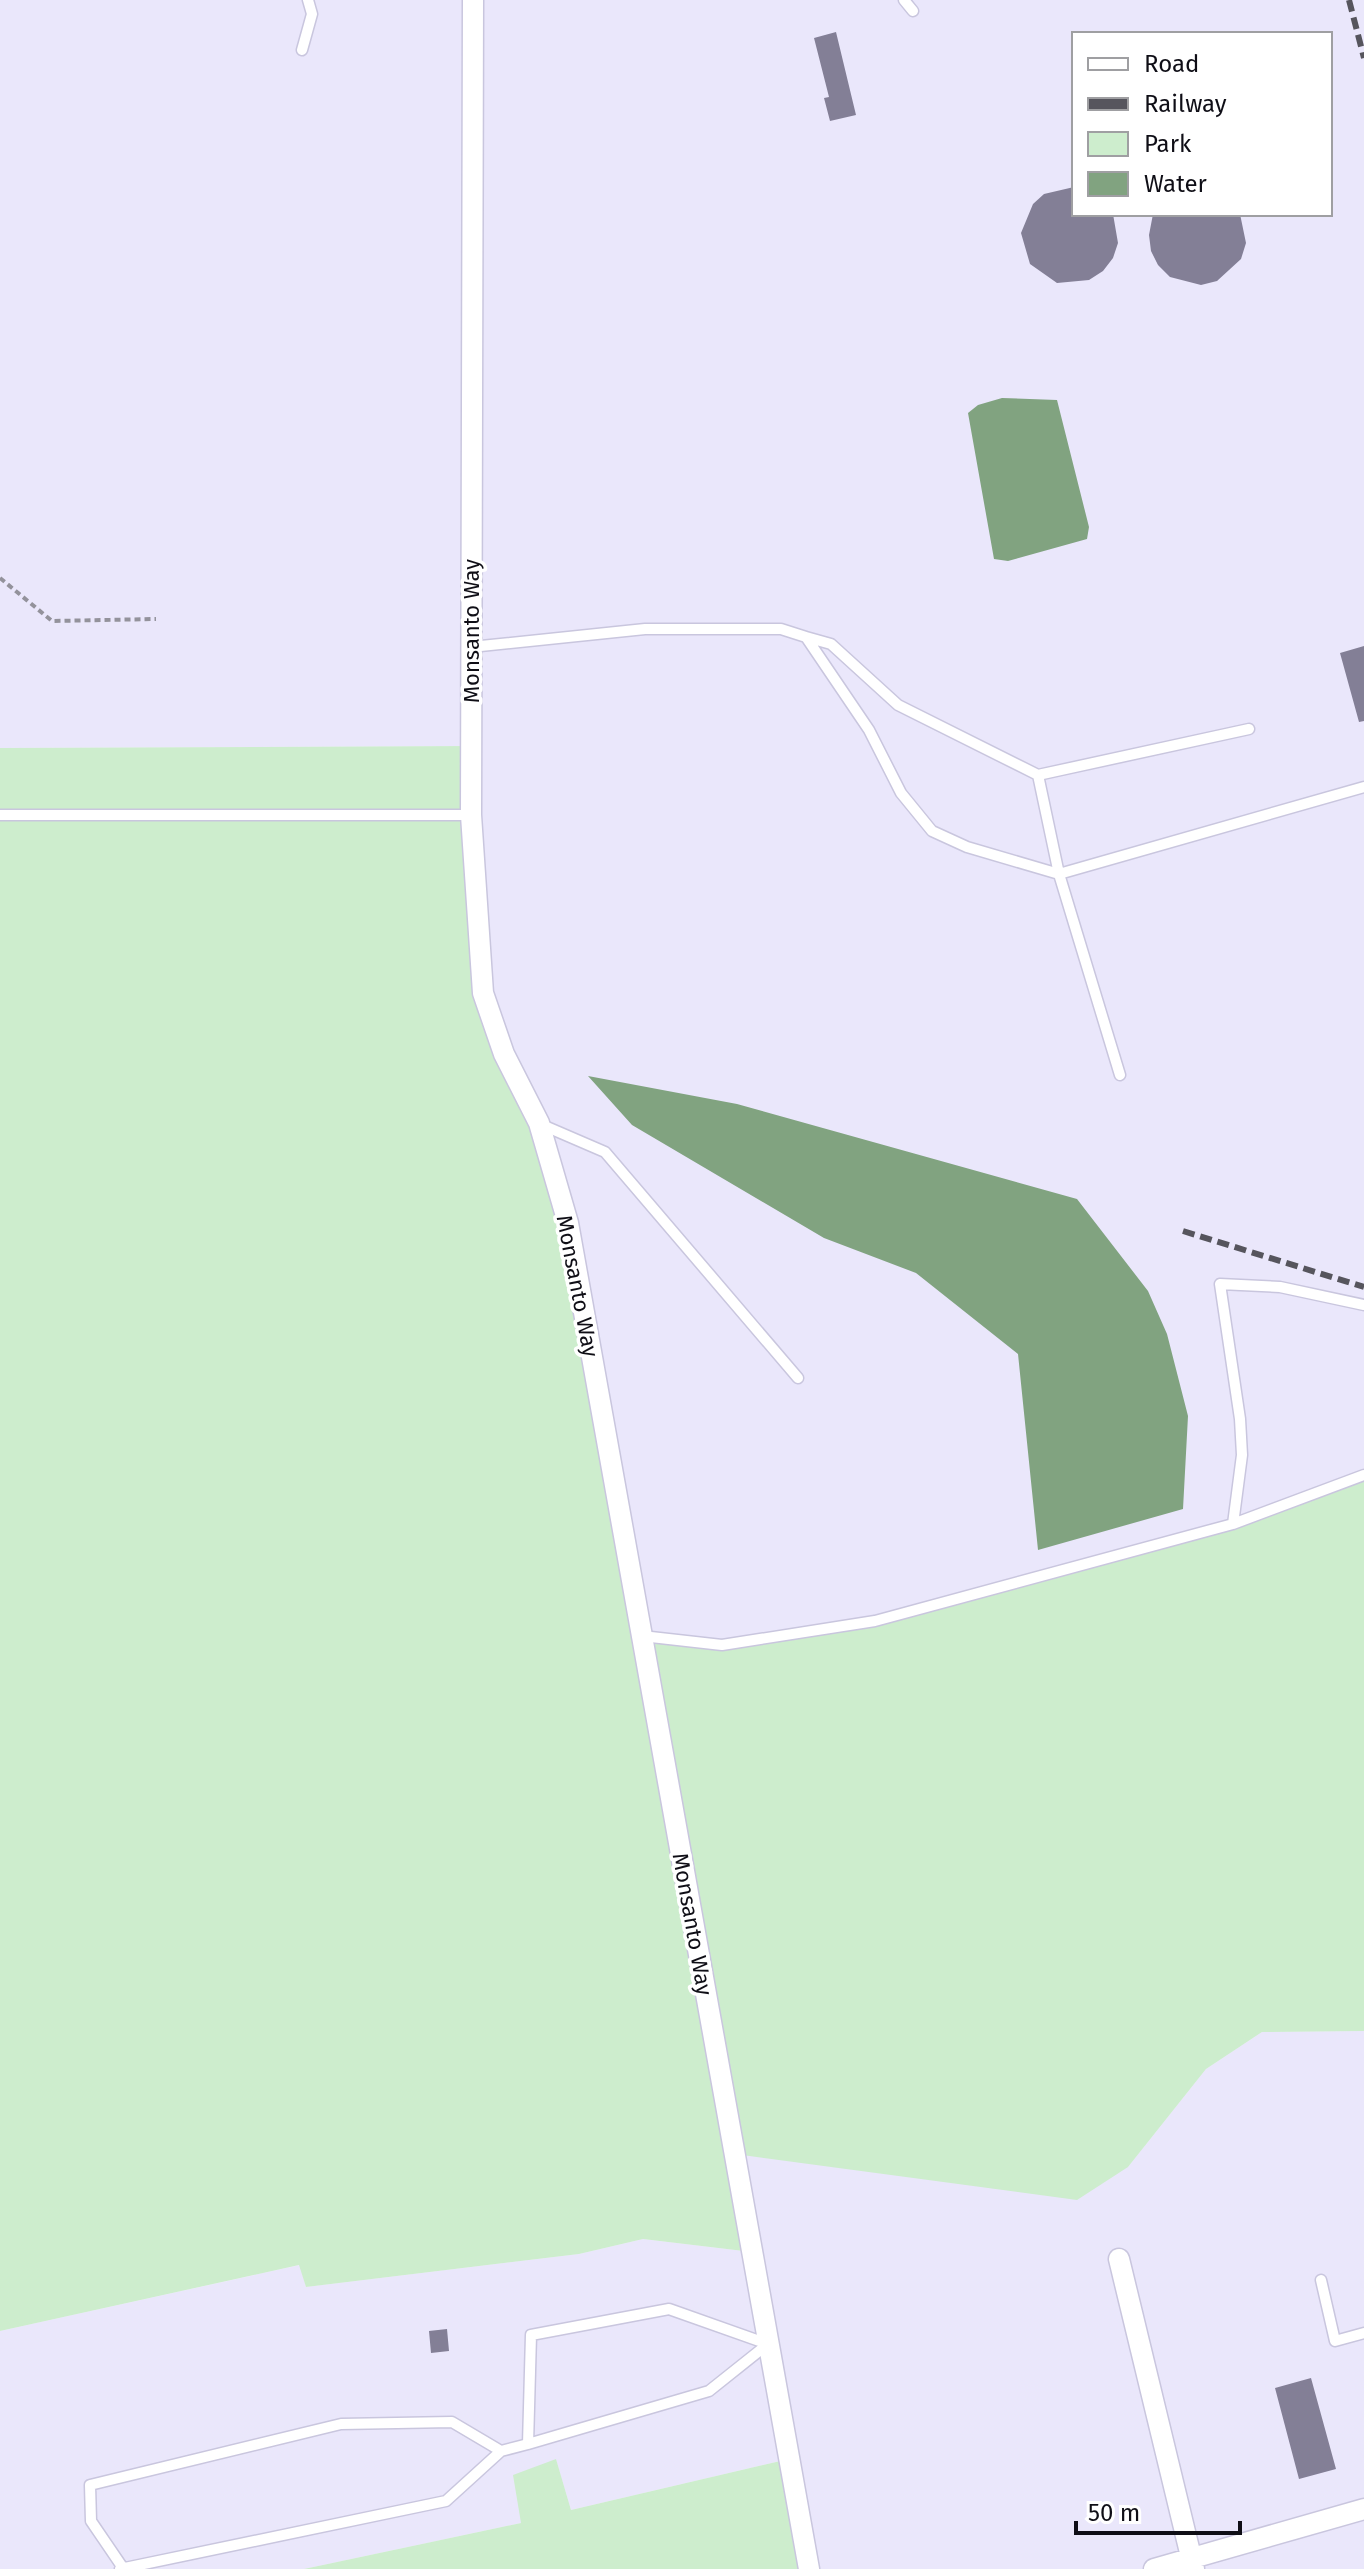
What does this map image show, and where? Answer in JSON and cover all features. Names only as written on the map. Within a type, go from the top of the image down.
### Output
[{"type":"street","name":"Monsanto Way","points":[[473,0],[471,815],[483,993],[504,1054],[539,1123],[568,1223],[809,2569]]},
{"type":"street","points":[[1119,2259],[1193,2564]]},
{"type":"street","points":[[1154,2569],[1193,2564],[1364,2509]]},
{"type":"lane","points":[[302,50],[312,14],[308,0]]},
{"type":"lane","points":[[904,0],[913,11]]},
{"type":"lane","points":[[471,647],[645,629],[781,629],[831,644],[898,705],[1038,775],[1249,729]]},
{"type":"lane","points":[[806,637],[869,730],[901,793],[932,831],[967,847],[1059,874],[1364,787]]},
{"type":"lane","points":[[1038,775],[1059,874],[1120,1075]]},
{"type":"lane","points":[[0,815],[471,815]]},
{"type":"lane","points":[[539,1123],[605,1152],[798,1378]]},
{"type":"lane","points":[[1233,1524],[1242,1455],[1240,1419],[1220,1284],[1280,1287],[1364,1305]]},
{"type":"lane","points":[[641,1636],[722,1645],[875,1621],[1233,1524],[1364,1475]]},
{"type":"lane","points":[[1321,2280],[1335,2341],[1364,2333]]},
{"type":"lane","points":[[528,2444],[531,2335],[669,2309],[768,2344]]},
{"type":"lane","points":[[501,2451],[452,2422],[341,2424],[90,2485],[91,2521],[121,2569],[446,2501],[501,2451],[709,2391],[768,2344]]},
{"type":"path","points":[[0,578],[52,621],[156,619]]},
{"type":"shaded area","points":[[0,0],[1364,0],[1364,1475],[1233,1524],[875,1621],[722,1645],[641,1636],[483,993],[471,746],[0,748]]},
{"type":"shaded area","points":[[1364,2031],[1364,2569],[809,2569],[789,2459],[571,2510],[556,2460],[521,2523],[304,2569],[0,2569],[0,2331],[300,2265],[306,2287],[579,2254],[643,2239],[752,2252],[734,2154],[1128,2167],[1206,2069],[1262,2032]]},
{"type":"green space","points":[[471,746],[483,993],[539,1123],[642,1636],[722,1645],[875,1621],[1233,1524],[1364,1475],[1364,2031],[1262,2032],[1206,2069],[1128,2167],[1077,2200],[735,2154],[752,2252],[643,2239],[579,2254],[306,2287],[299,2265],[0,2331],[0,748]]},
{"type":"green space","points":[[556,2459],[571,2510],[789,2459],[809,2569],[304,2569],[521,2523],[513,2475]]},
{"type":"water","points":[[1002,398],[1057,400],[1089,527],[1087,539],[1008,561],[994,559],[968,413],[978,405]]},
{"type":"water","points":[[588,1076],[737,1104],[1077,1199],[1148,1291],[1167,1334],[1188,1416],[1183,1509],[1038,1550],[1018,1354],[916,1273],[824,1238],[632,1125]]},
{"type":"building","points":[[836,32],[856,115],[830,121],[824,98],[829,97],[814,38]]},
{"type":"building","points":[[1072,187],[1072,216],[1113,216],[1118,243],[1113,258],[1103,271],[1089,280],[1057,283],[1030,264],[1021,233],[1033,204],[1044,194]]},
{"type":"building","points":[[1153,216],[1240,216],[1246,243],[1241,259],[1217,281],[1201,285],[1170,277],[1158,265],[1151,251],[1149,235]]},
{"type":"building","points":[[1364,646],[1364,721],[1359,722],[1340,653]]},
{"type":"building","points":[[447,2329],[449,2351],[431,2353],[429,2331]]},
{"type":"building","points":[[1311,2378],[1336,2469],[1299,2479],[1275,2388]]},
{"type":"railway","points":[[1349,0],[1364,58]]},
{"type":"railway","points":[[1183,1231],[1364,1287]]}]
